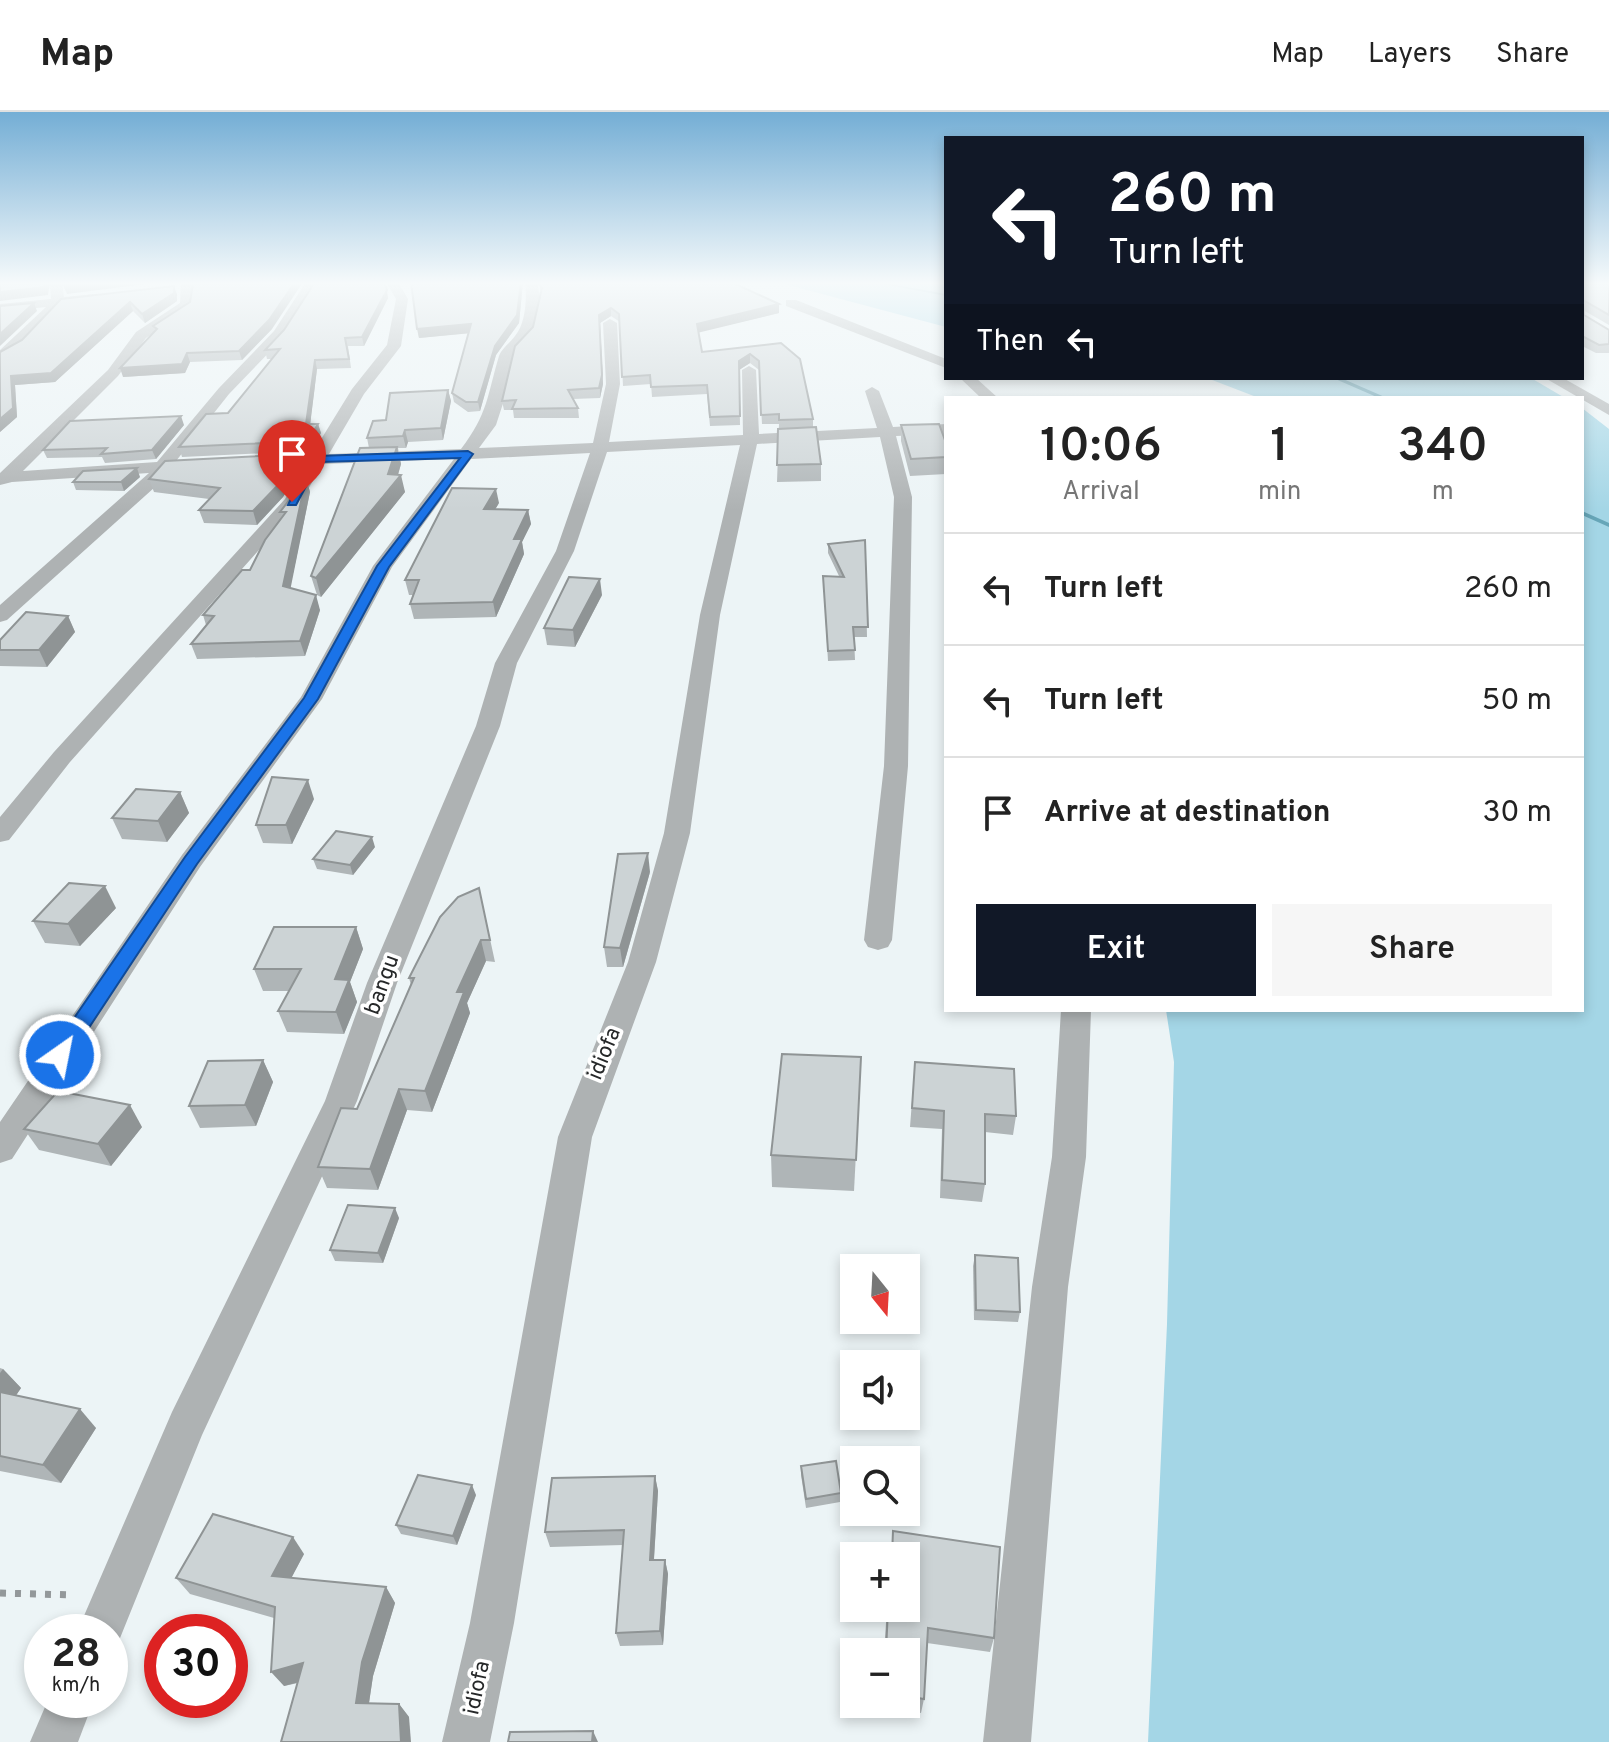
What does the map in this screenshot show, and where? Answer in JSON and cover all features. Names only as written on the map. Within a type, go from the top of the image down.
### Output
[{"type":"street","points":[[2,480],[113,373],[124,358]]},
{"type":"street","points":[[0,616],[149,483],[224,391],[256,358]]},
{"type":"street","points":[[0,834],[62,757],[292,502],[357,392],[384,358]]},
{"type":"street","points":[[0,1149],[191,861],[311,699],[383,566],[488,425],[501,388],[506,358]]},
{"type":"street","name":"bangu","points":[[108,1614],[186,1426],[341,1101],[382,983],[488,726],[506,663],[565,551],[600,447],[613,384],[612,358]]},
{"type":"street","name":"idiofa","points":[[466,1742],[492,1623],[575,1137],[642,962],[666,883],[677,833],[710,615],[753,424],[749,370]]},
{"type":"street","points":[[969,380],[988,396]]},
{"type":"street","points":[[1556,380],[1609,410]]},
{"type":"street","points":[[872,391],[888,432],[903,497],[896,766],[878,940]]},
{"type":"street","points":[[241,461],[468,454],[944,429]]},
{"type":"street","points":[[2,480],[213,463]]},
{"type":"street","points":[[1007,1742],[1050,1287],[1069,1157],[1076,1012]]},
{"type":"street","points":[[54,1742],[64,1718]]},
{"type":"path","points":[[0,1593],[115,1596]]},
{"type":"shaded area","points":[[1212,380],[1534,380],[1562,396],[1254,396]]},
{"type":"shaded area","points":[[1584,410],[1609,429],[1609,1742],[1148,1742],[1167,1324],[1174,1062],[1166,1012],[1584,1012]]},
{"type":"building","points":[[0,358],[68,358],[51,373],[11,376],[13,408],[0,419]]},
{"type":"building","points":[[129,358],[185,358],[182,364],[120,368]]},
{"type":"building","points":[[273,358],[349,358],[315,360],[306,424],[318,424],[308,441],[179,447],[206,414],[228,413]]},
{"type":"building","points":[[462,358],[491,358],[478,402],[466,402],[452,393]]},
{"type":"building","points":[[512,358],[601,358],[599,388],[568,390],[578,408],[512,409],[516,400],[502,401]]},
{"type":"building","points":[[621,358],[744,358],[739,361],[740,416],[710,417],[707,385],[651,387],[650,375],[622,377]]},
{"type":"building","points":[[755,358],[800,359],[813,419],[779,420],[779,414],[761,415],[759,361]]},
{"type":"building","points":[[448,390],[441,428],[405,430],[403,436],[367,438],[373,421],[386,420],[390,393]]},
{"type":"building","points":[[181,416],[152,450],[101,454],[107,448],[43,450],[70,421]]},
{"type":"building","points":[[939,424],[944,438],[944,457],[911,459],[901,425]]},
{"type":"building","points":[[816,427],[821,464],[777,465],[778,429]]},
{"type":"building","points":[[397,447],[388,474],[401,475],[316,578],[311,576],[360,448]]},
{"type":"building","points":[[297,454],[279,484],[253,511],[199,510],[220,488],[149,479],[165,461]]},
{"type":"building","points":[[137,468],[121,482],[73,482],[83,471]]},
{"type":"building","points":[[306,478],[283,586],[316,595],[300,641],[191,644],[214,616],[203,615],[242,570],[250,570],[265,540],[286,512],[280,512]]},
{"type":"building","points":[[452,488],[496,489],[484,509],[528,510],[514,539],[522,539],[493,602],[410,604],[419,580],[405,580]]},
{"type":"building","points":[[865,540],[868,627],[853,627],[855,650],[828,651],[823,576],[844,577],[828,544]]},
{"type":"building","points":[[569,577],[600,579],[573,630],[544,628]]},
{"type":"building","points":[[26,612],[68,616],[39,650],[0,650],[0,640]]},
{"type":"building","points":[[272,777],[308,780],[286,825],[256,825]]},
{"type":"building","points":[[136,789],[180,792],[158,821],[112,818]]},
{"type":"building","points":[[336,831],[372,837],[350,865],[313,859]]},
{"type":"building","points":[[648,853],[620,948],[604,947],[618,854]]},
{"type":"building","points":[[69,883],[105,886],[68,924],[33,921]]},
{"type":"building","points":[[479,888],[490,940],[481,940],[457,992],[464,992],[425,1091],[399,1089],[370,1169],[318,1167],[341,1108],[357,1109],[414,978],[409,978],[440,917],[458,897]]},
{"type":"building","points":[[274,927],[356,927],[335,979],[349,980],[336,1012],[278,1011],[301,969],[254,969]]},
{"type":"building","points":[[782,1054],[861,1057],[856,1160],[771,1155]]},
{"type":"building","points":[[263,1060],[245,1105],[189,1106],[208,1061]]},
{"type":"building","points":[[915,1062],[1014,1069],[1016,1116],[985,1114],[985,1184],[942,1180],[944,1111],[912,1108]]},
{"type":"building","points":[[58,1091],[130,1105],[98,1144],[24,1129]]},
{"type":"building","points":[[348,1205],[395,1208],[378,1253],[330,1250]]},
{"type":"building","points":[[975,1255],[1018,1258],[1020,1312],[976,1310]]},
{"type":"building","points":[[0,1392],[80,1409],[43,1465],[0,1456]]},
{"type":"building","points":[[836,1461],[840,1493],[806,1499],[801,1466]]},
{"type":"building","points":[[418,1475],[472,1485],[453,1536],[396,1525]]},
{"type":"building","points":[[655,1476],[650,1560],[665,1560],[660,1631],[616,1633],[624,1530],[545,1532],[552,1478]]},
{"type":"building","points":[[213,1514],[293,1537],[272,1576],[386,1587],[362,1662],[356,1703],[399,1704],[401,1742],[281,1742],[303,1663],[271,1672],[275,1607],[176,1578]]},
{"type":"building","points":[[893,1531],[1000,1547],[994,1638],[928,1628],[924,1699],[920,1698],[920,1638],[887,1638],[887,1622],[920,1622],[920,1542],[893,1542]]},
{"type":"building","points":[[593,1731],[592,1742],[508,1742],[510,1732]]},
{"type":"waterway","points":[[1341,380],[1379,396]]},
{"type":"waterway","points":[[1584,514],[1609,525]]},
{"type":"route","points":[[60,1055],[191,861],[311,699],[383,566],[468,454],[316,459],[292,502]]}]
